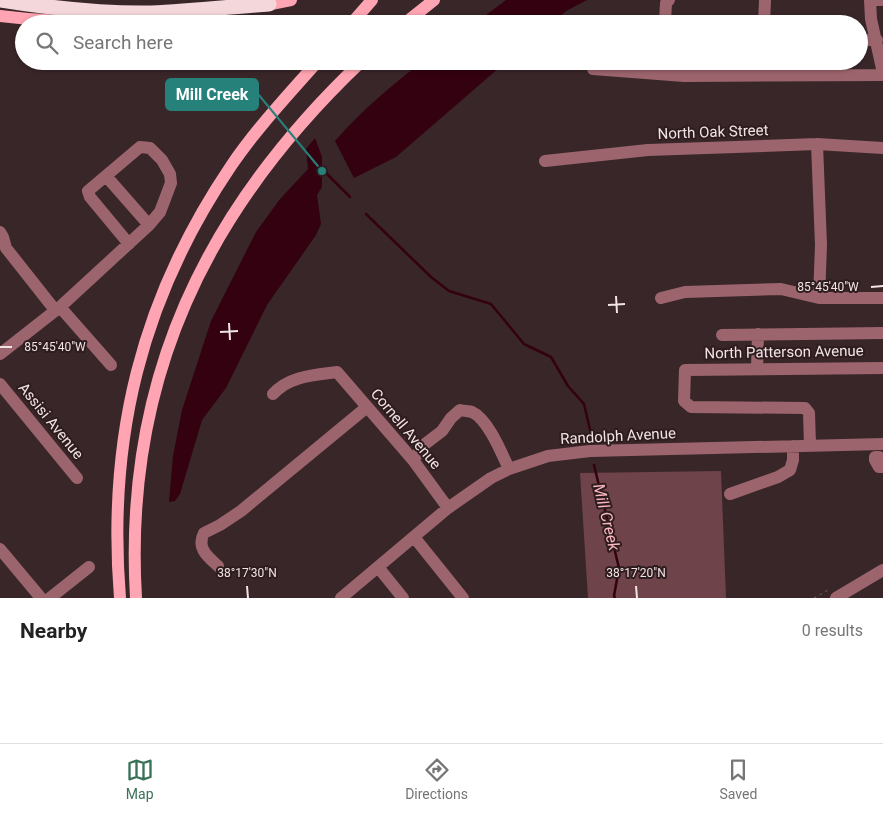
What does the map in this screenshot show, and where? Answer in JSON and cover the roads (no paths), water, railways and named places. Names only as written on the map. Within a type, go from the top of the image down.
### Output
[{"type":"highway","points":[[0,0],[72,9],[141,12],[269,4]]},
{"type":"main road","points":[[210,15],[291,0]]},
{"type":"main road","points":[[415,15],[434,0]]},
{"type":"main road","points":[[359,15],[368,4]]},
{"type":"main road","points":[[0,16],[15,18]]},
{"type":"main road","points":[[120,598],[116,523],[120,461],[130,400],[150,326],[178,256],[215,190],[247,145],[310,70]]},
{"type":"main road","points":[[136,598],[134,529],[140,466],[152,401],[168,348],[183,309],[209,254],[242,199],[284,143],[353,70]]},
{"type":"street","points":[[665,15],[666,2],[669,0]]},
{"type":"street","points":[[764,15],[765,0]]},
{"type":"street","points":[[606,70],[684,76],[883,74],[871,19],[870,0],[883,0]]},
{"type":"street","points":[[868,40],[877,40]]},
{"type":"street","points":[[817,144],[821,245],[819,298]]},
{"type":"street","name":"North Oak Street","points":[[545,161],[648,150],[817,144],[883,148]]},
{"type":"street","points":[[1,350],[58,308],[129,244],[160,212],[171,182],[170,174],[162,160],[150,148],[140,147],[88,191],[90,197],[129,244]]},
{"type":"street","points":[[106,176],[150,224]]},
{"type":"street","points":[[0,232],[4,237],[6,248],[111,365]]},
{"type":"street","points":[[661,298],[686,292],[781,289],[819,298],[883,298]]},
{"type":"street","points":[[722,335],[883,333]]},
{"type":"street","points":[[757,369],[758,334]]},
{"type":"street","name":"North Patterson Avenue","points":[[810,445],[810,413],[805,408],[691,407],[684,401],[685,370],[883,368]]},
{"type":"street","name":"Cornell Avenue","points":[[273,394],[280,386],[302,376],[337,372],[413,460],[448,508]]},
{"type":"street","name":"Assisi Avenue","points":[[0,384],[76,478]]},
{"type":"street","points":[[218,566],[204,553],[201,544],[204,533],[241,511],[367,407]]},
{"type":"street","points":[[413,460],[425,444],[442,431],[451,418],[460,410],[472,412],[480,417],[496,442],[509,469]]},
{"type":"street","name":"Randolph Avenue","points":[[341,598],[472,490],[509,469],[548,456],[575,452],[810,445],[879,455]]},
{"type":"street","points":[[730,494],[778,477],[790,470],[793,460],[793,446]]},
{"type":"street","points":[[414,537],[463,598]]},
{"type":"street","points":[[0,549],[41,598]]},
{"type":"street","points":[[50,598],[89,567]]},
{"type":"street","points":[[378,567],[403,598]]},
{"type":"street","points":[[836,598],[883,570]]},
{"type":"waterway","name":"Mill Creek","points":[[322,169],[350,197]]},
{"type":"waterway","name":"Mill Creek","points":[[366,214],[431,277],[449,291],[491,304],[524,344],[551,357],[568,386],[584,404],[592,438]]},
{"type":"waterway","name":"Mill Creek","points":[[594,465],[619,568],[615,598]]},
{"type":"place","name":"Mill Creek","points":[[322,171]]}]
